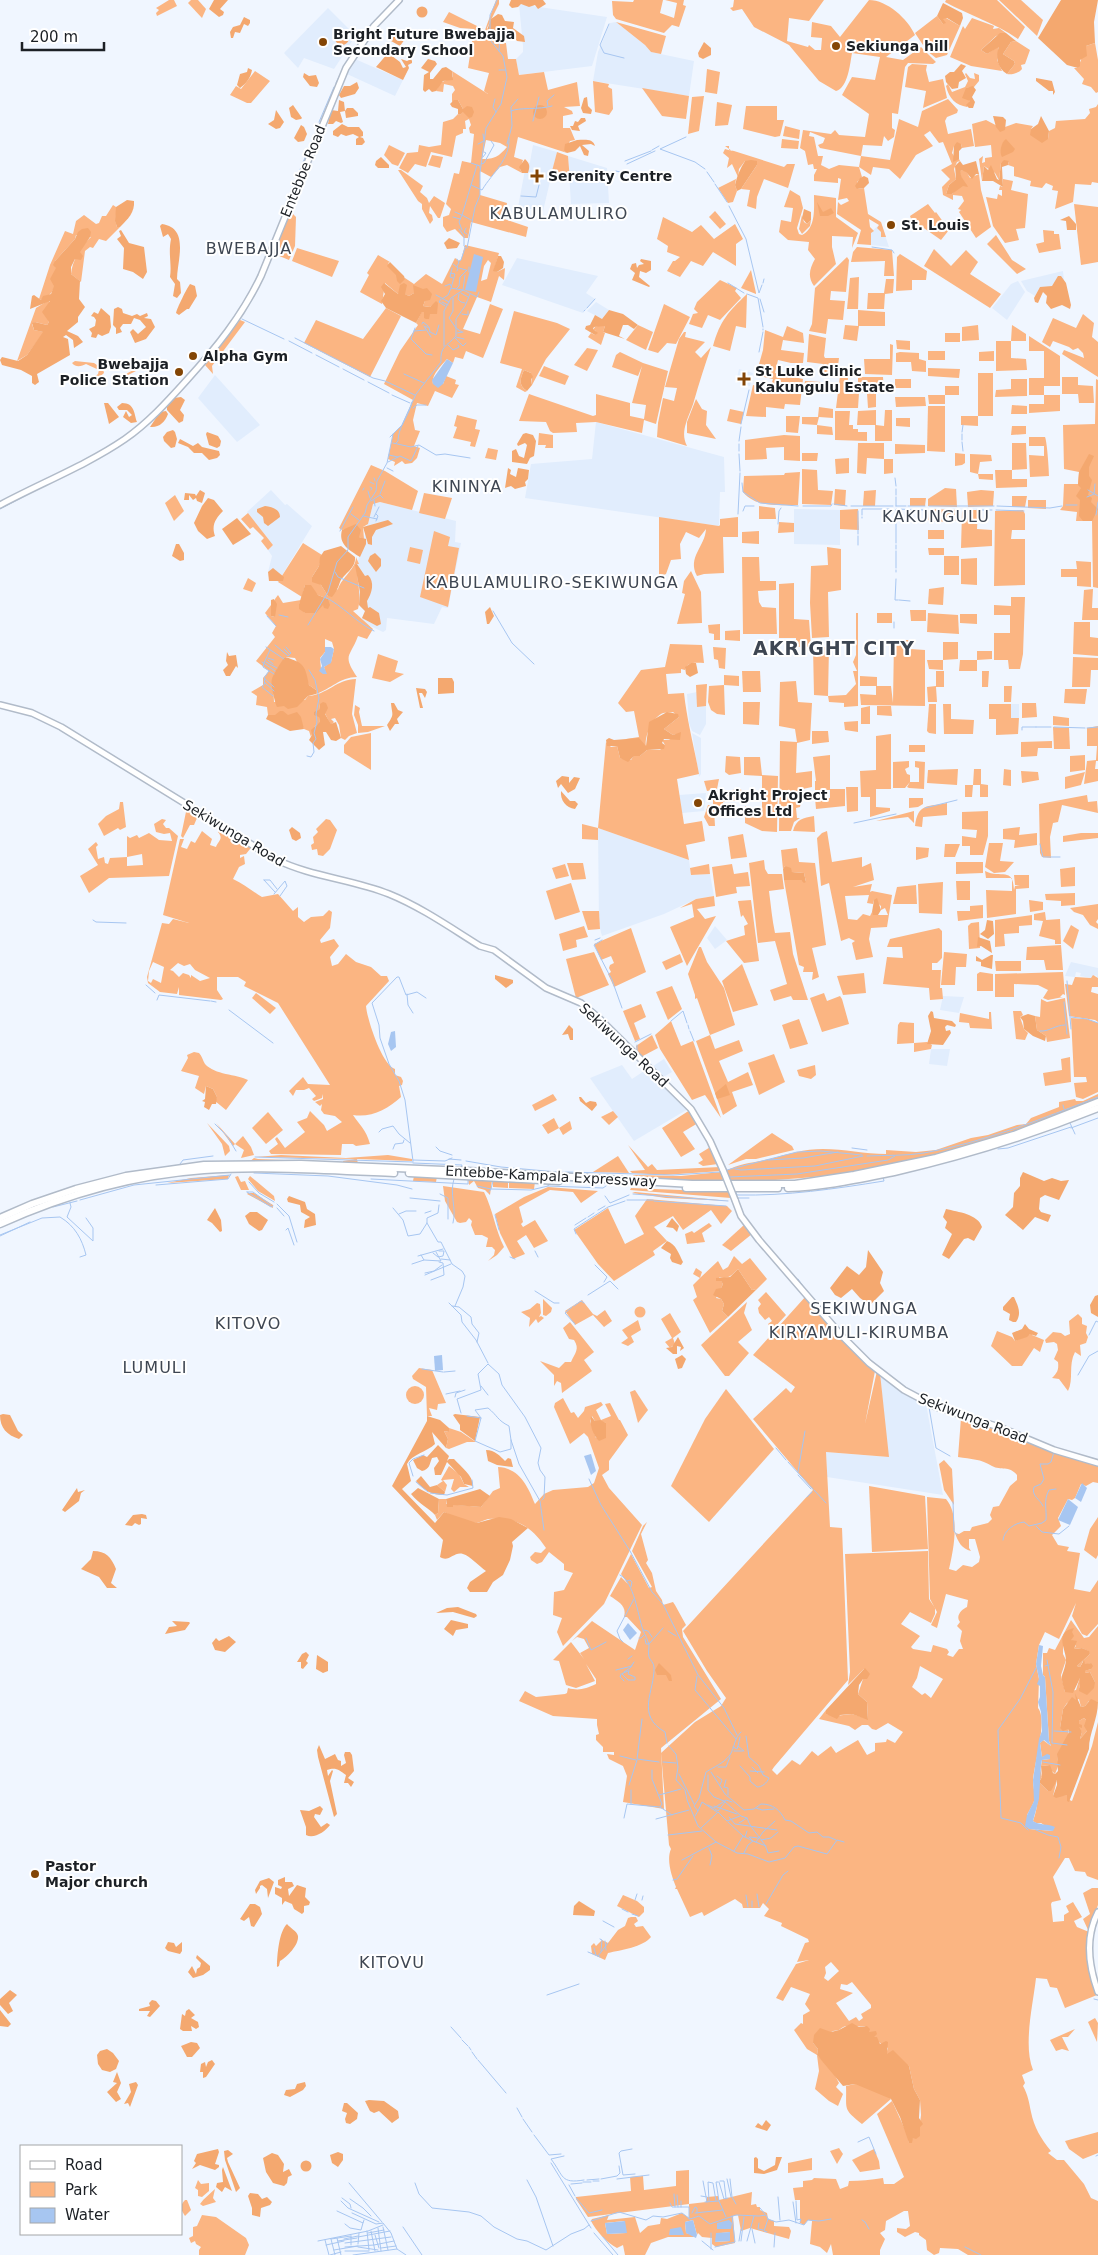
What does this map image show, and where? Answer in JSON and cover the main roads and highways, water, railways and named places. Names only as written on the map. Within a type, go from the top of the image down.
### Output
[{"type":"highway","name":"Entebbe-Kampala Expressway","points":[[0,1218],[32,1204],[76,1189],[118,1178],[160,1170],[204,1165],[301,1164],[455,1170],[692,1184],[795,1184],[854,1175],[936,1158],[1021,1133],[1098,1102]]},
{"type":"highway","name":"Entebbe-Kampala Expressway","points":[[0,1224],[43,1206],[99,1188],[149,1177],[204,1170],[287,1168],[469,1175],[718,1189],[798,1188],[863,1178],[964,1155],[1024,1137],[1098,1108]]},
{"type":"main road","name":"Entebbe Road","points":[[0,505],[101,453],[131,434],[172,396],[230,330],[246,306],[261,276],[346,68],[374,26],[399,0]]},
{"type":"main road","name":"Sekiwunga Road","points":[[0,705],[32,713],[61,727],[274,858],[307,872],[381,892],[399,899],[480,946],[494,950],[546,988],[581,1002],[685,1102],[710,1140],[741,1216],[757,1238],[842,1336],[869,1363],[904,1390],[936,1407],[1000,1427],[1054,1450],[1098,1463]]},
{"type":"main road","points":[[1098,1912],[1091,1930],[1090,1951],[1093,1975],[1098,1992]]},
{"type":"water","points":[[474,254],[483,257],[476,292],[465,290]]},
{"type":"water","points":[[447,359],[453,363],[443,384],[438,388],[433,384],[432,380]]},
{"type":"water","points":[[325,647],[334,649],[331,663],[324,667],[327,674],[323,674],[319,671],[322,666],[320,659],[325,652]]},
{"type":"water","points":[[395,1031],[396,1047],[391,1051],[388,1044],[391,1032]]},
{"type":"water","points":[[442,1355],[443,1370],[435,1371],[434,1356]]},
{"type":"water","points":[[591,1454],[596,1471],[591,1475],[584,1456]]},
{"type":"water","points":[[1082,1483],[1087,1488],[1081,1502],[1075,1498]]},
{"type":"water","points":[[1068,1499],[1078,1507],[1070,1525],[1058,1520]]},
{"type":"water","points":[[628,1623],[637,1633],[630,1640],[623,1630]]},
{"type":"water","points":[[1039,1645],[1043,1646],[1041,1666],[1045,1677],[1049,1741],[1051,1746],[1044,1740],[1040,1743],[1042,1757],[1047,1754],[1050,1755],[1050,1759],[1042,1760],[1039,1799],[1033,1821],[1055,1827],[1053,1831],[1029,1829],[1025,1826],[1027,1815],[1034,1801],[1033,1780],[1039,1739],[1042,1731],[1041,1712],[1038,1702],[1040,1686],[1037,1684],[1039,1679],[1036,1664]]},
{"type":"water","points":[[693,2220],[696,2238],[686,2233],[685,2222]]},
{"type":"water","points":[[729,2220],[732,2223],[731,2229],[717,2229],[717,2223]]},
{"type":"water","points":[[625,2221],[627,2233],[607,2234],[605,2223]]},
{"type":"water","points":[[681,2227],[684,2235],[669,2235],[670,2229]]},
{"type":"water","points":[[730,2232],[730,2241],[715,2242],[716,2233]]},
{"type":"waterway","points":[[467,248],[475,207],[480,195],[480,173],[486,128],[501,104],[507,77],[503,56],[491,41],[490,15],[497,0]]},
{"type":"waterway","points":[[382,13],[390,5]]},
{"type":"waterway","points":[[358,41],[374,21]]},
{"type":"waterway","points":[[609,24],[600,45],[604,53],[624,58]]},
{"type":"waterway","points":[[499,51],[500,37]]},
{"type":"waterway","points":[[336,83],[354,48]]},
{"type":"waterway","points":[[499,70],[506,70]]},
{"type":"waterway","points":[[319,122],[334,87]]},
{"type":"waterway","points":[[548,106],[547,101],[554,95]]},
{"type":"waterway","points":[[533,121],[539,97]]},
{"type":"waterway","points":[[495,99],[493,107],[496,112]]},
{"type":"waterway","points":[[507,144],[512,126],[511,107],[518,99]]},
{"type":"waterway","points":[[511,111],[552,106]]},
{"type":"waterway","points":[[296,179],[315,134]]},
{"type":"waterway","points":[[483,134],[484,141]]},
{"type":"waterway","points":[[686,137],[660,149],[695,162],[705,169]]},
{"type":"waterway","points":[[471,185],[482,190],[504,159],[509,146],[509,138]]},
{"type":"waterway","points":[[478,144],[484,141]]},
{"type":"waterway","points":[[481,164],[484,163],[494,145],[491,141]]},
{"type":"waterway","points":[[652,150],[659,146]]},
{"type":"waterway","points":[[625,161],[651,151]]},
{"type":"waterway","points":[[627,164],[655,151]]},
{"type":"waterway","points":[[483,157],[486,153],[484,152]]},
{"type":"waterway","points":[[471,163],[480,166],[480,168]]},
{"type":"waterway","points":[[455,212],[462,215],[477,165]]},
{"type":"waterway","points":[[616,171],[628,174]]},
{"type":"waterway","points":[[707,172],[714,182]]},
{"type":"waterway","points":[[631,173],[633,177]]},
{"type":"waterway","points":[[521,196],[536,197],[540,181]]},
{"type":"waterway","points":[[290,194],[294,184]]},
{"type":"waterway","points":[[715,184],[727,202]]},
{"type":"waterway","points":[[729,206],[746,239],[759,293],[762,285]]},
{"type":"waterway","points":[[462,230],[459,222],[462,215],[471,220]]},
{"type":"waterway","points":[[453,217],[460,219]]},
{"type":"waterway","points":[[466,228],[464,232],[467,234]]},
{"type":"waterway","points":[[459,229],[464,236],[464,246],[466,248]]},
{"type":"waterway","points":[[872,247],[892,250],[894,253]]},
{"type":"waterway","points":[[459,261],[465,248]]},
{"type":"waterway","points":[[457,259],[459,262],[457,267]]},
{"type":"waterway","points":[[453,264],[458,268],[457,271]]},
{"type":"waterway","points":[[469,267],[469,272]]},
{"type":"waterway","points":[[452,268],[450,277],[453,278]]},
{"type":"waterway","points":[[459,268],[466,270]]},
{"type":"waterway","points":[[444,346],[444,311],[451,298],[463,290],[456,289],[459,286],[460,277],[467,270]]},
{"type":"waterway","points":[[450,273],[455,274],[451,288]]},
{"type":"waterway","points":[[465,275],[463,290],[477,297],[479,292]]},
{"type":"waterway","points":[[763,283],[764,279]]},
{"type":"waterway","points":[[728,283],[744,293]]},
{"type":"waterway","points":[[445,286],[450,284],[451,286]]},
{"type":"waterway","points":[[442,299],[448,295],[451,288],[456,289]]},
{"type":"waterway","points":[[461,293],[468,297]]},
{"type":"waterway","points":[[459,294],[458,299],[465,303]]},
{"type":"waterway","points":[[390,437],[402,425],[416,394],[441,362],[443,350],[456,336],[456,319],[465,306],[470,294]]},
{"type":"waterway","points":[[747,294],[758,298],[763,327]]},
{"type":"waterway","points":[[436,295],[449,302]]},
{"type":"waterway","points":[[453,298],[453,311],[449,318],[456,328],[462,332]]},
{"type":"waterway","points":[[441,299],[439,302],[445,306]]},
{"type":"waterway","points":[[587,308],[595,299]]},
{"type":"waterway","points":[[760,299],[764,312]]},
{"type":"waterway","points":[[442,302],[448,305]]},
{"type":"waterway","points":[[462,314],[468,315],[468,311]]},
{"type":"waterway","points":[[242,319],[284,339]]},
{"type":"waterway","points":[[422,324],[423,322],[428,326]]},
{"type":"waterway","points":[[425,327],[429,327],[430,332],[436,335],[439,325]]},
{"type":"waterway","points":[[424,326],[431,337]]},
{"type":"waterway","points":[[415,328],[411,339],[426,354],[432,355]]},
{"type":"waterway","points":[[414,331],[426,330]]},
{"type":"waterway","points":[[457,333],[463,332]]},
{"type":"waterway","points":[[759,352],[763,332]]},
{"type":"waterway","points":[[456,337],[464,339]]},
{"type":"waterway","points":[[295,338],[373,378],[385,381],[415,395]]},
{"type":"waterway","points":[[455,338],[463,346],[466,343]]},
{"type":"waterway","points":[[289,341],[312,353]]},
{"type":"waterway","points":[[448,345],[453,350],[459,347],[458,345]]},
{"type":"waterway","points":[[316,355],[339,367]]},
{"type":"waterway","points":[[192,370],[196,365]]},
{"type":"waterway","points":[[343,369],[364,380]]},
{"type":"waterway","points":[[404,374],[424,383]]},
{"type":"waterway","points":[[181,382],[186,376]]},
{"type":"waterway","points":[[368,382],[389,393]]},
{"type":"waterway","points":[[170,394],[180,383]]},
{"type":"waterway","points":[[741,424],[749,390]]},
{"type":"waterway","points":[[392,395],[410,403]]},
{"type":"waterway","points":[[396,443],[412,402]]},
{"type":"waterway","points":[[413,408],[417,405],[426,405]]},
{"type":"waterway","points":[[962,432],[963,425]]},
{"type":"waterway","points":[[739,441],[741,427]]},
{"type":"waterway","points":[[308,625],[328,592],[337,562],[348,550],[348,537],[365,513],[367,505],[376,491],[377,481],[387,463],[393,434]]},
{"type":"waterway","points":[[962,434],[962,440]]},
{"type":"waterway","points":[[962,442],[963,451]]},
{"type":"waterway","points":[[393,443],[411,447],[419,445],[436,455],[445,454],[470,458]]},
{"type":"waterway","points":[[739,444],[739,451]]},
{"type":"waterway","points":[[388,462],[400,456],[411,461],[418,446]]},
{"type":"waterway","points":[[739,454],[740,471]]},
{"type":"waterway","points":[[389,455],[398,457]]},
{"type":"waterway","points":[[387,468],[393,471]]},
{"type":"waterway","points":[[738,514],[740,473]]},
{"type":"waterway","points":[[895,478],[896,486]]},
{"type":"waterway","points":[[380,494],[385,481]]},
{"type":"waterway","points":[[370,482],[374,484]]},
{"type":"waterway","points":[[742,483],[743,492],[760,503],[798,506]]},
{"type":"waterway","points":[[1087,497],[1094,494],[1095,484]]},
{"type":"waterway","points":[[370,487],[372,488],[371,490]]},
{"type":"waterway","points":[[0,509],[40,488]]},
{"type":"waterway","points":[[896,489],[896,495]]},
{"type":"waterway","points":[[1088,490],[1098,496]]},
{"type":"waterway","points":[[368,491],[370,498]]},
{"type":"waterway","points":[[371,501],[380,495],[383,498]]},
{"type":"waterway","points":[[896,497],[896,506]]},
{"type":"waterway","points":[[374,500],[375,506]]},
{"type":"waterway","points":[[1096,515],[1098,502]]},
{"type":"waterway","points":[[803,506],[831,506],[832,504]]},
{"type":"waterway","points":[[834,504],[847,506]]},
{"type":"waterway","points":[[1066,505],[1077,505]]},
{"type":"waterway","points":[[743,511],[745,506],[754,506]]},
{"type":"waterway","points":[[851,506],[893,506]]},
{"type":"waterway","points":[[896,506],[906,506]]},
{"type":"waterway","points":[[908,506],[925,506]]},
{"type":"waterway","points":[[929,506],[994,506]]},
{"type":"waterway","points":[[997,506],[1050,508],[1062,506]]},
{"type":"waterway","points":[[340,531],[353,507]]},
{"type":"waterway","points":[[374,517],[379,507]]},
{"type":"waterway","points":[[778,524],[781,508]]},
{"type":"waterway","points":[[862,515],[862,509],[891,509]]},
{"type":"waterway","points":[[896,513],[896,509],[925,510]]},
{"type":"waterway","points":[[977,510],[992,510]]},
{"type":"waterway","points":[[996,510],[1024,511]]},
{"type":"waterway","points":[[858,511],[858,534]]},
{"type":"waterway","points":[[351,514],[359,520]]},
{"type":"waterway","points":[[376,514],[378,516],[376,521]]},
{"type":"waterway","points":[[363,516],[377,519]]},
{"type":"waterway","points":[[896,516],[896,543]]},
{"type":"waterway","points":[[858,536],[858,545]]},
{"type":"waterway","points":[[896,551],[896,568]]},
{"type":"waterway","points":[[335,572],[338,577],[364,588]]},
{"type":"waterway","points":[[896,579],[895,600],[898,600]]},
{"type":"waterway","points":[[325,597],[374,631]]},
{"type":"waterway","points":[[899,600],[910,601]]},
{"type":"waterway","points":[[493,611],[512,643],[534,664]]},
{"type":"waterway","points":[[279,615],[288,617]]},
{"type":"waterway","points":[[267,616],[276,626]]},
{"type":"waterway","points":[[894,622],[894,628]]},
{"type":"waterway","points":[[275,645],[288,656],[291,653],[286,647]]},
{"type":"waterway","points":[[266,647],[284,659]]},
{"type":"waterway","points":[[284,649],[289,654]]},
{"type":"waterway","points":[[264,663],[270,650]]},
{"type":"waterway","points":[[268,658],[274,660]]},
{"type":"waterway","points":[[268,660],[273,664]]},
{"type":"waterway","points":[[262,662],[275,671]]},
{"type":"waterway","points":[[266,662],[277,668]]},
{"type":"waterway","points":[[264,663],[263,667],[274,674]]},
{"type":"waterway","points":[[307,756],[311,757],[314,752],[313,743],[316,739],[314,733],[319,698],[315,680],[309,670]]},
{"type":"waterway","points":[[269,671],[264,678],[274,687]]},
{"type":"waterway","points":[[265,679],[264,682],[274,691]]},
{"type":"waterway","points":[[265,683],[262,687],[273,696]]},
{"type":"waterway","points":[[1022,730],[1022,727],[1036,727]]},
{"type":"waterway","points":[[1036,727],[1051,727]]},
{"type":"waterway","points":[[1054,727],[1085,728]]},
{"type":"waterway","points":[[1087,728],[1098,727]]},
{"type":"waterway","points":[[709,794],[727,791]]},
{"type":"waterway","points":[[925,808],[957,800]]},
{"type":"waterway","points":[[854,823],[896,814]]},
{"type":"waterway","points":[[1040,844],[1043,857],[1060,857]]},
{"type":"waterway","points":[[264,880],[270,880],[277,889]]},
{"type":"waterway","points":[[264,880],[275,892]]},
{"type":"waterway","points":[[274,894],[285,881],[287,886],[280,896]]},
{"type":"waterway","points":[[93,920],[96,922],[126,923]]},
{"type":"waterway","points":[[595,940],[600,938]]},
{"type":"waterway","points":[[602,940],[594,945],[612,980],[622,1008]]},
{"type":"waterway","points":[[413,1161],[405,1100],[399,1081],[389,1064],[380,1038],[379,1025],[372,1003],[397,977],[399,977],[406,995],[417,992],[426,998]]},
{"type":"waterway","points":[[1067,981],[1071,1029]]},
{"type":"waterway","points":[[146,985],[155,993]]},
{"type":"waterway","points":[[407,994],[408,1005],[413,1013]]},
{"type":"waterway","points":[[157,1000],[159,995],[210,1001]]},
{"type":"waterway","points":[[576,998],[582,1001]]},
{"type":"waterway","points":[[211,1001],[216,1002]]},
{"type":"waterway","points":[[1064,1002],[1067,1034]]},
{"type":"waterway","points":[[229,1010],[273,1043]]},
{"type":"waterway","points":[[671,1021],[683,1011],[687,1023]]},
{"type":"waterway","points":[[1071,1017],[1087,1019],[1098,1023]]},
{"type":"waterway","points":[[688,1025],[689,1029]]},
{"type":"waterway","points":[[1040,1031],[1065,1025]]},
{"type":"waterway","points":[[690,1031],[694,1041]]},
{"type":"waterway","points":[[635,1042],[651,1034]]},
{"type":"waterway","points":[[637,1045],[637,1052]]},
{"type":"waterway","points":[[867,1156],[917,1154],[969,1143],[1098,1097]]},
{"type":"waterway","points":[[1063,1105],[1064,1109]]},
{"type":"waterway","points":[[1071,1128],[1098,1118]]},
{"type":"waterway","points":[[1070,1123],[1075,1134]]},
{"type":"waterway","points":[[215,1124],[227,1136],[236,1151]]},
{"type":"waterway","points":[[379,1132],[382,1129],[393,1126],[410,1143]]},
{"type":"waterway","points":[[998,1149],[1008,1148],[1071,1127]]},
{"type":"waterway","points":[[393,1149],[395,1144],[403,1143],[404,1140]]},
{"type":"waterway","points":[[436,1147],[440,1151],[452,1155]]},
{"type":"waterway","points":[[852,1148],[867,1150]]},
{"type":"waterway","points":[[727,1170],[797,1152],[821,1151],[862,1155]]},
{"type":"waterway","points":[[768,1160],[803,1158],[838,1152]]},
{"type":"waterway","points":[[180,1164],[183,1160],[213,1156]]},
{"type":"waterway","points":[[735,1169],[815,1166],[863,1156]]},
{"type":"waterway","points":[[729,1177],[797,1174],[888,1160],[895,1156]]},
{"type":"waterway","points":[[255,1157],[413,1162]]},
{"type":"waterway","points":[[413,1160],[445,1161],[452,1158]]},
{"type":"waterway","points":[[449,1159],[461,1160]]},
{"type":"waterway","points":[[466,1161],[501,1167],[557,1172]]},
{"type":"waterway","points":[[413,1163],[462,1165],[461,1168]]},
{"type":"waterway","points":[[556,1173],[673,1175],[720,1172]]},
{"type":"waterway","points":[[254,1173],[328,1176],[397,1185],[412,1189]]},
{"type":"waterway","points":[[156,1185],[228,1179],[231,1174]]},
{"type":"waterway","points":[[80,1200],[134,1185],[230,1175]]},
{"type":"waterway","points":[[736,1192],[737,1195],[756,1195],[810,1191],[884,1181],[883,1177]]},
{"type":"waterway","points":[[371,1179],[468,1184],[468,1180]]},
{"type":"waterway","points":[[453,1223],[452,1190],[454,1179]]},
{"type":"waterway","points":[[477,1186],[491,1189],[493,1181]]},
{"type":"waterway","points":[[249,1182],[259,1193],[274,1202]]},
{"type":"waterway","points":[[489,1192],[491,1189],[531,1190],[548,1186],[549,1184]]},
{"type":"waterway","points":[[548,1186],[603,1188],[606,1186]]},
{"type":"waterway","points":[[247,1192],[271,1207],[273,1206]]},
{"type":"waterway","points":[[247,1192],[253,1192],[271,1205]]},
{"type":"waterway","points":[[440,1194],[448,1198],[448,1219]]},
{"type":"waterway","points":[[633,1194],[728,1201]]},
{"type":"waterway","points":[[605,1196],[610,1203],[629,1195]]},
{"type":"waterway","points":[[410,1198],[440,1201]]},
{"type":"waterway","points":[[737,1198],[749,1198]]},
{"type":"waterway","points":[[627,1200],[653,1200]]},
{"type":"waterway","points":[[53,1207],[77,1201]]},
{"type":"waterway","points":[[576,1234],[574,1229],[608,1207],[625,1201]]},
{"type":"waterway","points":[[654,1201],[726,1206]]},
{"type":"waterway","points":[[70,1203],[71,1207],[67,1217],[93,1241],[93,1228],[86,1218]]},
{"type":"waterway","points":[[277,1204],[289,1216],[297,1242]]},
{"type":"waterway","points":[[393,1208],[403,1220],[408,1236],[420,1234],[427,1223],[427,1218],[438,1213],[439,1205]]},
{"type":"waterway","points":[[598,1210],[605,1206]]},
{"type":"waterway","points":[[277,1208],[284,1216]]},
{"type":"waterway","points":[[399,1214],[406,1211],[416,1211]]},
{"type":"waterway","points":[[425,1213],[431,1211]]},
{"type":"waterway","points":[[588,1217],[594,1213]]},
{"type":"waterway","points":[[495,1215],[499,1230]]},
{"type":"waterway","points":[[0,1235],[42,1218],[60,1217],[70,1224],[80,1238],[86,1255],[80,1257]]},
{"type":"waterway","points":[[575,1225],[586,1218]]},
{"type":"waterway","points":[[0,1236],[30,1222]]},
{"type":"waterway","points":[[427,1223],[438,1242],[441,1242],[452,1264],[462,1271],[465,1276],[463,1287],[455,1306]]},
{"type":"waterway","points":[[286,1230],[288,1228],[294,1245]]},
{"type":"waterway","points":[[418,1256],[443,1249]]},
{"type":"waterway","points":[[433,1253],[438,1257],[443,1256],[444,1251],[439,1251]]},
{"type":"waterway","points":[[535,1251],[538,1257]]},
{"type":"waterway","points":[[424,1260],[441,1261],[436,1252]]},
{"type":"waterway","points":[[412,1264],[424,1260],[421,1255]]},
{"type":"waterway","points":[[510,1257],[515,1259]]},
{"type":"waterway","points":[[778,1257],[783,1264]]},
{"type":"waterway","points":[[441,1259],[450,1260]]},
{"type":"waterway","points":[[431,1280],[444,1275],[443,1263],[439,1262]]},
{"type":"waterway","points":[[425,1275],[451,1264]]},
{"type":"waterway","points":[[425,1273],[434,1271],[442,1265]]},
{"type":"waterway","points":[[595,1265],[607,1277],[604,1282]]},
{"type":"waterway","points":[[798,1279],[805,1289]]},
{"type":"waterway","points":[[588,1295],[610,1281],[618,1289]]},
{"type":"waterway","points":[[535,1291],[554,1303],[559,1303]]},
{"type":"waterway","points":[[574,1306],[581,1301],[584,1303]]},
{"type":"waterway","points":[[449,1303],[461,1315],[462,1322],[476,1340],[488,1363]]},
{"type":"waterway","points":[[452,1306],[459,1307],[471,1317],[472,1324],[479,1333],[477,1342]]},
{"type":"waterway","points":[[572,1307],[565,1313],[575,1324]]},
{"type":"waterway","points":[[1089,1335],[1096,1321],[1098,1322]]},
{"type":"waterway","points":[[1078,1375],[1089,1356],[1098,1351]]},
{"type":"waterway","points":[[461,1413],[457,1399],[481,1390],[478,1374],[488,1364],[499,1374],[502,1385],[525,1417],[541,1448],[538,1463],[545,1477],[544,1498],[542,1500]]},
{"type":"waterway","points":[[422,1369],[443,1372]]},
{"type":"waterway","points":[[444,1372],[455,1371]]},
{"type":"waterway","points":[[481,1386],[488,1395]]},
{"type":"waterway","points":[[455,1397],[456,1393],[465,1390]]},
{"type":"waterway","points":[[446,1394],[460,1391]]},
{"type":"waterway","points":[[929,1407],[936,1448],[950,1456]]},
{"type":"waterway","points":[[511,1440],[511,1449],[500,1452],[475,1441],[481,1418],[475,1410],[488,1408],[509,1426],[511,1440],[519,1464],[540,1501],[544,1530]]},
{"type":"waterway","points":[[467,1416],[481,1418]]},
{"type":"waterway","points":[[798,1472],[805,1431]]},
{"type":"waterway","points":[[776,1448],[786,1460]]},
{"type":"waterway","points":[[1043,1506],[1033,1490],[1044,1479],[1040,1464],[1051,1462],[1054,1452]]},
{"type":"waterway","points":[[413,1476],[409,1463],[413,1459],[424,1455]]},
{"type":"waterway","points":[[788,1462],[813,1489]]},
{"type":"waterway","points":[[798,1475],[811,1489]]},
{"type":"waterway","points":[[589,1479],[601,1505],[630,1551],[652,1592],[663,1604],[698,1675],[724,1708],[737,1735]]},
{"type":"waterway","points":[[430,1493],[447,1495],[473,1488],[472,1480]]},
{"type":"waterway","points":[[416,1482],[428,1492]]},
{"type":"waterway","points":[[1003,1540],[1008,1530],[1017,1524],[1024,1522],[1029,1526],[1046,1520],[1047,1494],[1049,1490],[1056,1489]]},
{"type":"waterway","points":[[814,1490],[826,1503]]},
{"type":"waterway","points":[[807,1497],[812,1492]]},
{"type":"waterway","points":[[953,1502],[954,1531],[957,1535]]},
{"type":"waterway","points":[[1036,1526],[1042,1532],[1059,1534],[1069,1526]]},
{"type":"waterway","points":[[620,1575],[629,1584],[632,1591],[643,1630],[649,1643],[649,1657],[654,1667],[649,1710],[651,1718],[656,1725],[665,1732],[667,1743]]},
{"type":"waterway","points":[[627,1581],[630,1580],[632,1582],[631,1587]]},
{"type":"waterway","points":[[623,1642],[617,1631],[634,1599]]},
{"type":"waterway","points":[[645,1639],[646,1644],[649,1644],[663,1628]]},
{"type":"waterway","points":[[644,1630],[648,1631],[652,1637]]},
{"type":"waterway","points":[[668,1631],[676,1636]]},
{"type":"waterway","points":[[639,1638],[644,1635]]},
{"type":"waterway","points":[[586,1638],[591,1650],[606,1642]]},
{"type":"waterway","points":[[628,1659],[632,1656]]},
{"type":"waterway","points":[[1047,1660],[1053,1692],[1052,1743],[1067,1745]]},
{"type":"waterway","points":[[624,1672],[634,1662]]},
{"type":"waterway","points":[[1045,1666],[1049,1665]]},
{"type":"waterway","points":[[616,1670],[632,1666]]},
{"type":"waterway","points":[[1028,1830],[1021,1823],[1001,1818],[998,1730],[1020,1699],[1036,1668]]},
{"type":"waterway","points":[[629,1671],[628,1674],[635,1677],[635,1680],[628,1680],[622,1674],[629,1671]]},
{"type":"waterway","points":[[621,1674],[620,1677],[624,1681]]},
{"type":"waterway","points":[[697,1676],[695,1690],[736,1739]]},
{"type":"waterway","points":[[642,1719],[637,1759],[659,1762]]},
{"type":"waterway","points":[[1054,1731],[1071,1732]]},
{"type":"waterway","points":[[695,1816],[698,1811],[694,1806],[699,1798],[706,1772],[728,1758],[741,1732]]},
{"type":"waterway","points":[[740,1766],[750,1777],[750,1781],[757,1787],[767,1782],[769,1778],[763,1775],[759,1766],[749,1757],[746,1736]]},
{"type":"waterway","points":[[738,1746],[740,1737]]},
{"type":"waterway","points":[[669,1746],[676,1754],[678,1767],[676,1780],[685,1790],[687,1800],[698,1826],[716,1842],[737,1853],[748,1854],[769,1862],[785,1858],[794,1847],[798,1846],[827,1854],[837,1840],[844,1842]]},
{"type":"waterway","points":[[733,1747],[737,1749],[738,1746],[744,1751]]},
{"type":"waterway","points":[[734,1751],[743,1751]]},
{"type":"waterway","points":[[620,1756],[636,1760]]},
{"type":"waterway","points":[[718,1767],[726,1767],[730,1757]]},
{"type":"waterway","points":[[629,1785],[637,1760]]},
{"type":"waterway","points":[[663,1762],[676,1763]]},
{"type":"waterway","points":[[1043,1762],[1060,1765]]},
{"type":"waterway","points":[[752,1767],[758,1773]]},
{"type":"waterway","points":[[652,1770],[652,1779],[662,1804],[660,1807]]},
{"type":"waterway","points":[[750,1771],[764,1772]]},
{"type":"waterway","points":[[711,1772],[725,1794],[744,1810],[754,1809],[761,1804],[773,1806],[781,1813],[785,1820],[791,1821],[809,1833],[817,1832],[823,1837],[836,1840]]},
{"type":"waterway","points":[[679,1774],[694,1804]]},
{"type":"waterway","points":[[708,1775],[708,1790],[714,1797],[724,1801],[741,1816],[747,1818],[768,1853],[779,1851]]},
{"type":"waterway","points":[[717,1776],[722,1780],[720,1785]]},
{"type":"waterway","points":[[724,1787],[726,1780]]},
{"type":"waterway","points":[[724,1787],[728,1788],[728,1795]]},
{"type":"waterway","points":[[659,1795],[681,1789]]},
{"type":"waterway","points":[[631,1790],[631,1804]]},
{"type":"waterway","points":[[708,1805],[714,1808],[726,1800],[732,1802]]},
{"type":"waterway","points":[[698,1811],[702,1802],[717,1812]]},
{"type":"waterway","points":[[715,1809],[718,1811],[725,1802]]},
{"type":"waterway","points":[[624,1818],[627,1804],[660,1807],[672,1815]]},
{"type":"waterway","points":[[714,1806],[737,1814]]},
{"type":"waterway","points":[[756,1808],[762,1810],[774,1809]]},
{"type":"waterway","points":[[656,1819],[689,1810]]},
{"type":"waterway","points":[[701,1828],[718,1812],[727,1821],[740,1816]]},
{"type":"waterway","points":[[729,1817],[735,1824],[777,1830]]},
{"type":"waterway","points":[[739,1823],[747,1818]]},
{"type":"waterway","points":[[756,1842],[763,1832],[775,1821]]},
{"type":"waterway","points":[[728,1822],[743,1836],[753,1841],[748,1845],[744,1853]]},
{"type":"waterway","points":[[1036,1830],[1058,1837],[1061,1847],[1059,1858]]},
{"type":"waterway","points":[[668,1835],[702,1831]]},
{"type":"waterway","points":[[745,1837],[747,1831]]},
{"type":"waterway","points":[[761,1840],[771,1838],[778,1832]]},
{"type":"waterway","points":[[734,1851],[743,1836]]},
{"type":"waterway","points":[[749,1837],[753,1841],[766,1846]]},
{"type":"waterway","points":[[750,1837],[758,1838]]},
{"type":"waterway","points":[[682,1860],[716,1842]]},
{"type":"waterway","points":[[709,1848],[712,1856],[710,1865]]},
{"type":"waterway","points":[[673,1880],[677,1879],[693,1856]]},
{"type":"waterway","points":[[766,1904],[783,1875],[788,1871]]},
{"type":"waterway","points":[[635,1900],[637,1894]]},
{"type":"waterway","points":[[757,1894],[759,1907]]},
{"type":"waterway","points":[[746,1895],[748,1907]]},
{"type":"waterway","points":[[642,1900],[643,1896]]},
{"type":"waterway","points":[[752,1901],[752,1907]]},
{"type":"waterway","points":[[622,1909],[628,1912]]},
{"type":"waterway","points":[[632,1914],[638,1916]]},
{"type":"waterway","points":[[603,1921],[614,1927]]},
{"type":"waterway","points":[[600,1939],[602,1940],[601,1951]]},
{"type":"waterway","points":[[605,1941],[606,1950]]},
{"type":"waterway","points":[[598,1956],[608,1943]]},
{"type":"waterway","points":[[594,1948],[596,1955]]},
{"type":"waterway","points":[[588,1952],[600,1957]]},
{"type":"waterway","points":[[547,1995],[579,1984]]},
{"type":"waterway","points":[[1094,1999],[1098,2000]]},
{"type":"waterway","points":[[451,2027],[461,2038]]},
{"type":"waterway","points":[[462,2040],[468,2046]]},
{"type":"waterway","points":[[472,2052],[477,2059]]},
{"type":"waterway","points":[[478,2060],[506,2093]]},
{"type":"waterway","points":[[517,2108],[522,2117]]},
{"type":"waterway","points":[[523,2119],[532,2132]]},
{"type":"waterway","points":[[534,2135],[549,2155],[561,2154]]},
{"type":"waterway","points":[[858,2142],[869,2137],[876,2154]]},
{"type":"waterway","points":[[632,2149],[619,2153],[623,2175],[635,2174]]},
{"type":"waterway","points":[[564,2156],[551,2159],[563,2177],[571,2181],[584,2180]]},
{"type":"waterway","points":[[551,2163],[591,2228]]},
{"type":"waterway","points":[[601,2179],[617,2176],[620,2173],[619,2166]]},
{"type":"waterway","points":[[617,2179],[649,2175]]},
{"type":"waterway","points":[[587,2180],[599,2179]]},
{"type":"waterway","points":[[727,2179],[731,2197]]},
{"type":"waterway","points":[[730,2179],[732,2197],[736,2204]]},
{"type":"waterway","points":[[527,2180],[536,2197],[553,2246]]},
{"type":"waterway","points":[[593,2181],[599,2181]]},
{"type":"waterway","points":[[703,2181],[707,2202]]},
{"type":"waterway","points":[[720,2181],[724,2181],[726,2198]]},
{"type":"waterway","points":[[583,2182],[591,2182]]},
{"type":"waterway","points":[[709,2201],[708,2182],[713,2183],[716,2201]]},
{"type":"waterway","points":[[718,2182],[716,2182],[719,2201]]},
{"type":"waterway","points":[[719,2182],[724,2199],[728,2198]]},
{"type":"waterway","points":[[349,2183],[382,2222]]},
{"type":"waterway","points":[[415,2183],[419,2194],[432,2208],[469,2212],[481,2216],[494,2227],[517,2239],[527,2241],[546,2250],[589,2225]]},
{"type":"waterway","points":[[571,2184],[582,2183]]},
{"type":"waterway","points":[[569,2185],[575,2196]]},
{"type":"waterway","points":[[674,2194],[675,2207]]},
{"type":"waterway","points":[[677,2195],[678,2207]]},
{"type":"waterway","points":[[701,2196],[707,2197]]},
{"type":"waterway","points":[[778,2197],[780,2220]]},
{"type":"waterway","points":[[342,2198],[350,2204],[351,2208]]},
{"type":"waterway","points":[[576,2198],[589,2213],[602,2210]]},
{"type":"waterway","points":[[350,2199],[371,2216]]},
{"type":"waterway","points":[[341,2201],[348,2208],[379,2222]]},
{"type":"waterway","points":[[681,2201],[681,2207]]},
{"type":"waterway","points":[[705,2202],[719,2201],[726,2217]]},
{"type":"waterway","points":[[796,2201],[797,2220],[801,2219],[800,2222]]},
{"type":"waterway","points":[[793,2202],[796,2223]]},
{"type":"waterway","points":[[670,2203],[672,2207],[689,2207],[689,2219]]},
{"type":"waterway","points":[[692,2213],[695,2207],[697,2208],[697,2213]]},
{"type":"waterway","points":[[760,2208],[765,2214]]},
{"type":"waterway","points":[[695,2213],[723,2210]]},
{"type":"waterway","points":[[337,2211],[363,2223],[364,2220]]},
{"type":"waterway","points":[[591,2221],[619,2212],[646,2220],[653,2216],[663,2217],[682,2213],[690,2219],[699,2216],[710,2224],[736,2215],[766,2215],[768,2219],[776,2222],[789,2220],[804,2225],[808,2220],[831,2219]]},
{"type":"waterway","points":[[352,2213],[376,2224],[383,2223],[391,2233],[397,2249]]},
{"type":"waterway","points":[[715,2247],[735,2242],[732,2216]]},
{"type":"waterway","points":[[747,2241],[754,2216]]},
{"type":"waterway","points":[[741,2241],[744,2217]]},
{"type":"waterway","points":[[767,2232],[764,2231],[768,2219]]},
{"type":"waterway","points":[[862,2220],[869,2229]]},
{"type":"waterway","points":[[345,2224],[350,2228],[361,2230],[363,2223]]},
{"type":"waterway","points":[[759,2223],[758,2229],[763,2230]]},
{"type":"waterway","points":[[318,2241],[368,2231],[383,2225]]},
{"type":"waterway","points":[[383,2227],[388,2250]]},
{"type":"waterway","points":[[403,2227],[422,2255]]},
{"type":"waterway","points":[[378,2228],[381,2251]]},
{"type":"waterway","points":[[739,2241],[741,2229]]},
{"type":"waterway","points":[[752,2229],[755,2243]]},
{"type":"waterway","points":[[368,2233],[384,2230]]},
{"type":"waterway","points":[[367,2231],[369,2250]]},
{"type":"waterway","points":[[371,2231],[375,2251]]},
{"type":"waterway","points":[[358,2237],[390,2231]]},
{"type":"waterway","points":[[358,2244],[359,2233]]},
{"type":"waterway","points":[[594,2233],[613,2255]]},
{"type":"waterway","points":[[711,2233],[711,2249]]},
{"type":"waterway","points":[[774,2247],[775,2233]]},
{"type":"waterway","points":[[375,2235],[379,2248]]},
{"type":"waterway","points":[[351,2236],[351,2245]]},
{"type":"waterway","points":[[331,2239],[351,2236]]},
{"type":"waterway","points":[[344,2239],[358,2236]]},
{"type":"waterway","points":[[345,2243],[391,2237]]},
{"type":"waterway","points":[[603,2237],[618,2255]]},
{"type":"waterway","points":[[337,2238],[341,2255]]},
{"type":"waterway","points":[[338,2241],[357,2238]]},
{"type":"waterway","points":[[331,2239],[335,2255]]},
{"type":"waterway","points":[[325,2240],[329,2255]]},
{"type":"waterway","points":[[326,2245],[344,2241]]},
{"type":"waterway","points":[[345,2247],[374,2245],[394,2241]]},
{"type":"waterway","points":[[702,2241],[713,2250]]},
{"type":"waterway","points":[[334,2250],[358,2246]]},
{"type":"waterway","points":[[381,2248],[396,2246]]},
{"type":"waterway","points":[[358,2247],[378,2250]]},
{"type":"waterway","points":[[965,2247],[981,2255]]},
{"type":"waterway","points":[[353,2255],[397,2249],[406,2255]]},
{"type":"waterway","points":[[345,2251],[369,2251]]},
{"type":"waterway","points":[[330,2255],[341,2252]]},
{"type":"place","name":"Bright Future Bwebajja Secondary School","points":[[323,42]]},
{"type":"place","name":"Sekiunga hill","points":[[836,46]]},
{"type":"place","name":"Serenity Centre","points":[[537,176]]},
{"type":"place","name":"St. Louis","points":[[891,225]]},
{"type":"place","name":"Alpha Gym","points":[[193,356]]},
{"type":"place","name":"Bwebajja Police Station","points":[[179,372]]},
{"type":"place","name":"St Luke Clinic Kakungulu Estate","points":[[744,379]]},
{"type":"place","name":"Akright Project Offices Ltd","points":[[698,803]]},
{"type":"place","name":"Pastor Major church","points":[[35,1874]]},
{"type":"district","name":"KABULAMULIRO","points":[[559,213]]},
{"type":"district","name":"BWEBAJJA","points":[[249,248]]},
{"type":"district","name":"KININYA","points":[[467,486]]},
{"type":"district","name":"KAKUNGULU","points":[[936,516]]},
{"type":"district","name":"KABULAMULIRO-SEKIWUNGA","points":[[552,582]]},
{"type":"district","name":"AKRIGHT CITY","points":[[834,648]]},
{"type":"district","name":"SEKIWUNGA","points":[[864,1308]]},
{"type":"district","name":"KITOVO","points":[[248,1323]]},
{"type":"district","name":"KIRYAMULI-KIRUMBA","points":[[859,1332]]},
{"type":"district","name":"LUMULI","points":[[155,1367]]},
{"type":"district","name":"KITOVU","points":[[392,1962]]}]
